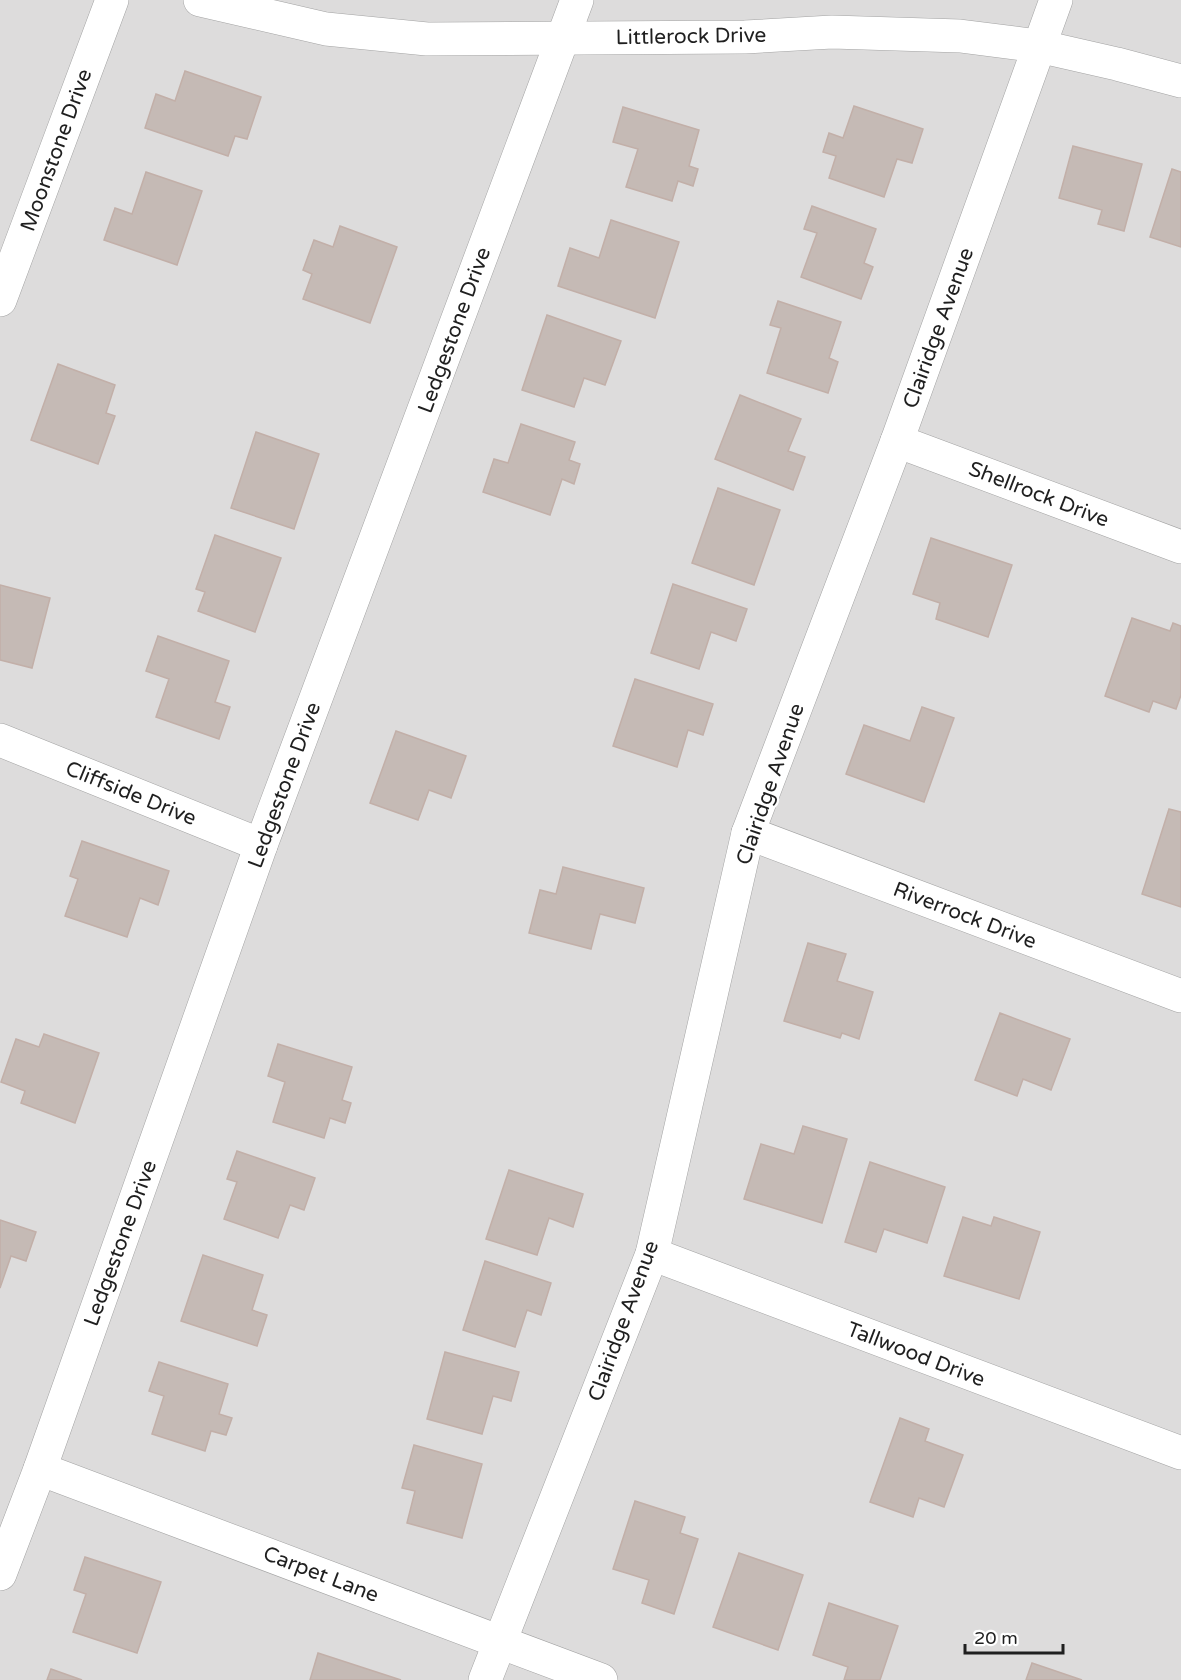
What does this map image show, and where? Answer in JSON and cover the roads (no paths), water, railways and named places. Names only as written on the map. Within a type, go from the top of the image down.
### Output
[{"type":"street","name":"Moonstone Drive","points":[[0,300],[112,0]]},
{"type":"street","name":"Littlerock Drive","points":[[200,0],[326,29],[416,38],[745,37],[832,32],[960,36],[1038,46],[1181,81]]},
{"type":"street","name":"Ledgestone Drive","points":[[0,1574],[40,1469],[261,845],[577,0]]},
{"type":"street","name":"Clairidge Avenue","points":[[485,1680],[652,1254],[748,833],[897,441],[1056,0]]},
{"type":"street","name":"Shellrock Drive","points":[[897,441],[1181,547]]},
{"type":"street","name":"Cliffside Drive","points":[[0,740],[261,845]]},
{"type":"street","name":"Riverrock Drive","points":[[748,833],[1181,996]]},
{"type":"street","name":"Tallwood Drive","points":[[652,1254],[1181,1453]]},
{"type":"street","name":"Carpet Lane","points":[[40,1469],[601,1680]]}]
